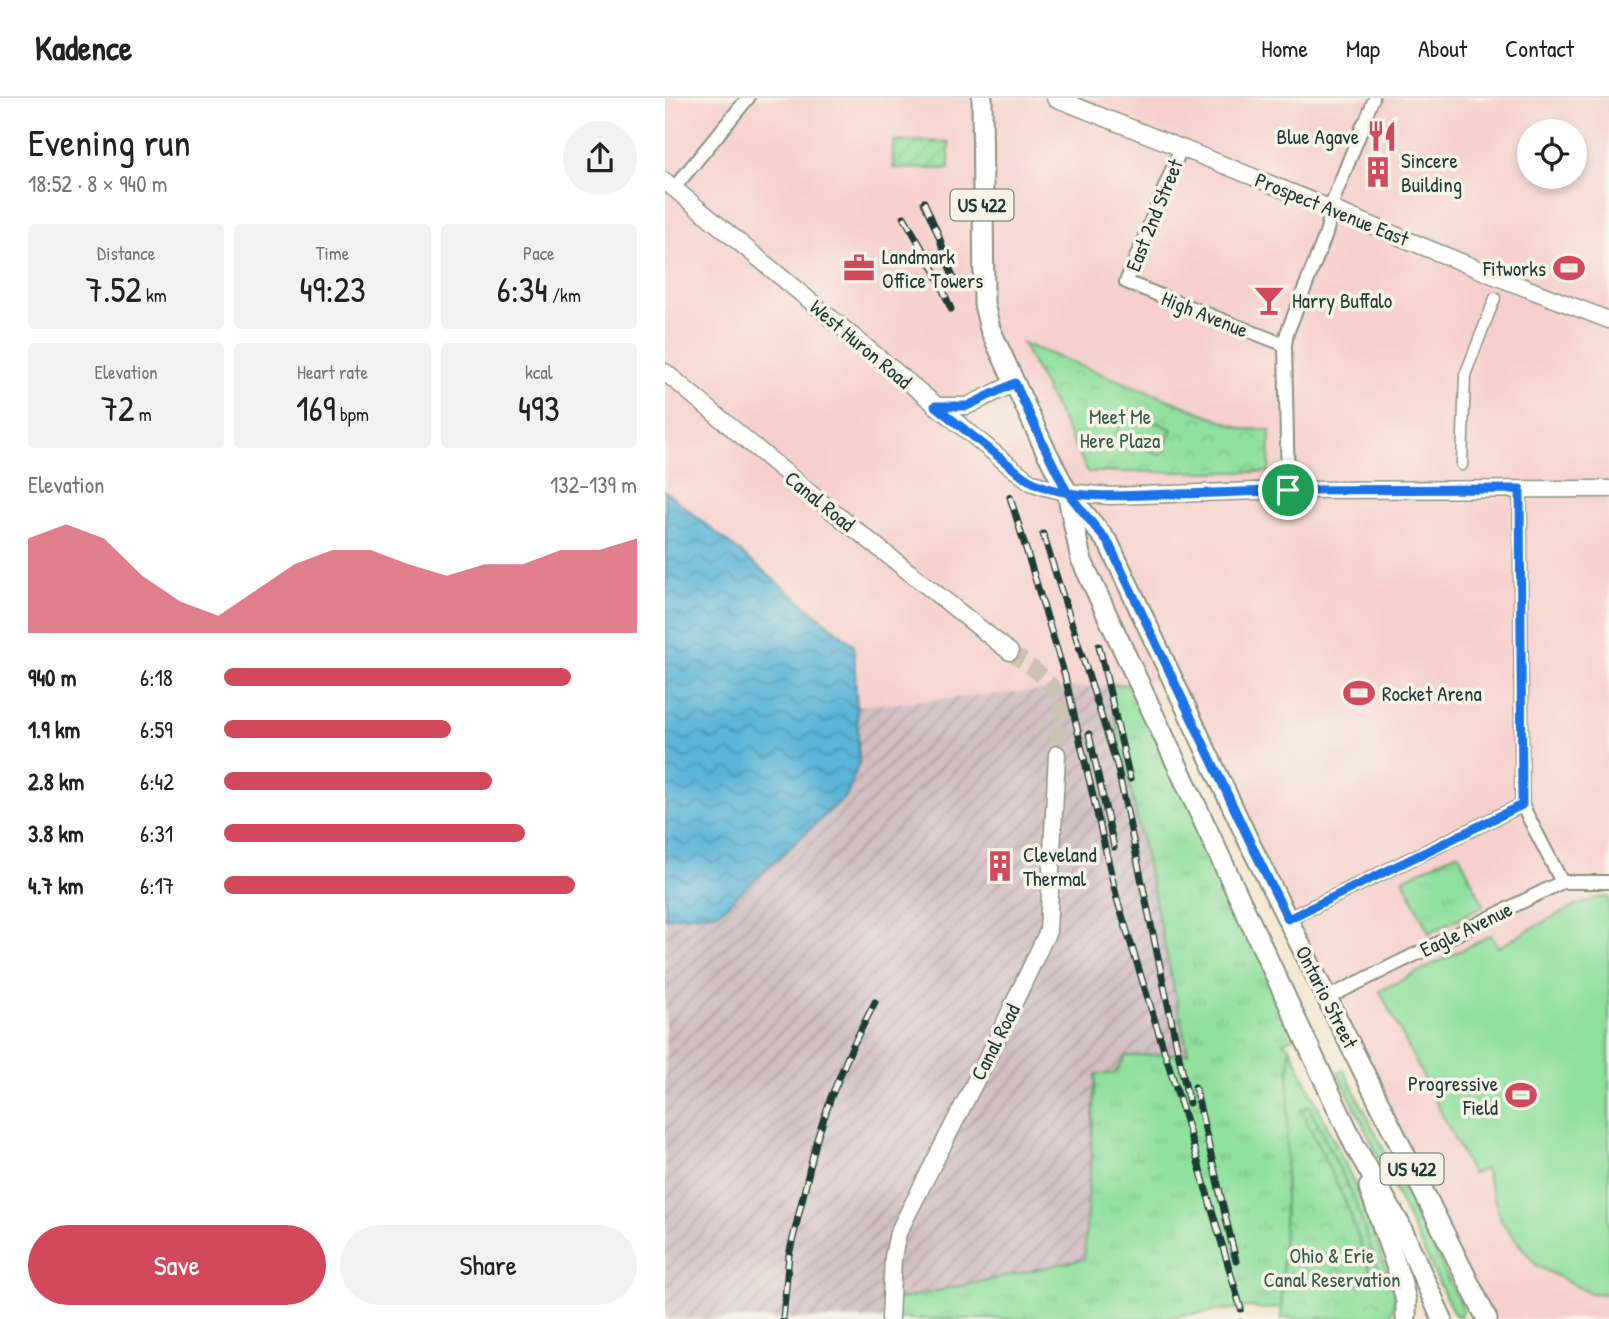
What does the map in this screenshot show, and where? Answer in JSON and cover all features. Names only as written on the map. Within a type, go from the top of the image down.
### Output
[{"type":"main road","name":"Ontario Street","points":[[982,98],[984,304],[990,328],[1067,492],[1109,544],[1251,844],[1487,1319]]},
{"type":"main road","name":"Ontario Street","points":[[1067,492],[1081,559],[1355,1146],[1400,1225],[1443,1319]]},
{"type":"main road","points":[[1355,1146],[1401,1280],[1406,1301],[1406,1319]]},
{"type":"street","points":[[669,184],[748,98]]},
{"type":"street","name":"Prospect Avenue East","points":[[1055,98],[1609,320]]},
{"type":"street","points":[[1288,490],[1287,332],[1326,234],[1331,208],[1374,98]]},
{"type":"street","name":"East 2nd Street","points":[[1126,282],[1181,148]]},
{"type":"street","name":"West Huron Road","points":[[669,184],[935,406],[1024,477],[1045,487],[1110,496],[1288,490],[1609,489]]},
{"type":"street","name":"High Avenue","points":[[1126,282],[1285,345]]},
{"type":"street","points":[[1462,464],[1465,375],[1495,298]]},
{"type":"street","name":"Canal Road","points":[[665,372],[822,503],[1010,652]]},
{"type":"street","points":[[935,406],[967,406],[1015,383]]},
{"type":"street","points":[[1520,489],[1522,805],[1562,882]]},
{"type":"street","name":"Canal Road","points":[[890,1319],[893,1257],[898,1233],[997,1039],[1048,931],[1058,754]]},
{"type":"street","points":[[1288,919],[1522,805]]},
{"type":"street","name":"Eagle Avenue","points":[[1327,998],[1562,882],[1609,882]]},
{"type":"shaded area","points":[[665,98],[1609,98],[1609,1319],[1487,1319],[1171,674],[1139,684],[856,706],[853,645],[665,491]]},
{"type":"shaded area","points":[[1108,685],[1188,1053],[1126,1056],[1114,1074],[1096,1075],[1084,1259],[891,1301],[890,1319],[665,1319],[665,918],[719,912],[859,762],[856,706]]},
{"type":"green space","points":[[893,141],[949,142],[949,169],[893,168]]},
{"type":"green space","name":"Meet Me Here Plaza","points":[[1022,343],[1244,429],[1270,430],[1269,472],[1088,472]]},
{"type":"green space","points":[[1126,410],[1172,429],[1161,455],[1115,436]]},
{"type":"green space","points":[[1139,684],[1302,1034],[1283,1042],[1290,1047],[1281,1307],[1250,1307],[1148,1319],[890,1319],[891,1301],[1084,1259],[1096,1074],[1114,1074],[1126,1056],[1188,1053],[1108,685]]},
{"type":"green space","points":[[1458,852],[1484,906],[1429,933],[1403,879]]},
{"type":"green space","name":"Progressive Field","points":[[1609,897],[1609,1294],[1589,1293],[1537,1266],[1501,1221],[1485,1169],[1472,1174],[1380,991],[1491,935],[1498,947],[1569,909]]},
{"type":"green space","name":"Ohio & Erie Canal Reservation","points":[[1290,1047],[1362,1200],[1394,1291],[1394,1306],[1386,1319],[1281,1318]]},
{"type":"green space","points":[[1344,1070],[1463,1308],[1460,1316],[1453,1312],[1338,1072]]},
{"type":"green space","points":[[1309,1106],[1354,1199],[1380,1274],[1372,1277],[1346,1203],[1301,1110]]},
{"type":"water","points":[[665,491],[854,645],[859,762],[847,795],[719,912],[665,918]]},
{"type":"tunnel","points":[[1010,652],[1040,674],[1057,696],[1061,715],[1057,754]]},
{"type":"railway","points":[[924,202],[955,283]]},
{"type":"railway","points":[[904,217],[935,271],[951,309]]},
{"type":"railway","points":[[1010,497],[1065,676],[1117,899],[1241,1309]]},
{"type":"railway","points":[[1043,534],[1117,765],[1189,1103]]},
{"type":"railway","points":[[1099,646],[1130,779]]},
{"type":"railway","points":[[1089,734],[1114,847]]},
{"type":"railway","points":[[783,1319],[789,1255],[816,1142],[852,1047],[875,1002]]},
{"type":"railway","points":[[1195,1087],[1236,1261]]},
{"type":"place","name":"Blue Agave","points":[[1382,136]]},
{"type":"place","name":"Sincere Building","points":[[1378,172]]},
{"type":"place","name":"Landmark Office Towers","points":[[859,268]]},
{"type":"place","name":"Fitworks","points":[[1569,268]]},
{"type":"place","name":"Harry Buffalo","points":[[1269,300]]},
{"type":"place","name":"Rocket Arena","points":[[1359,693]]},
{"type":"place","name":"Cleveland Thermal","points":[[1000,866]]},
{"type":"place","name":"Progressive Field","points":[[1521,1095]]},
{"type":"route","points":[[1288,490],[1110,496],[1067,492],[1056,490],[1031,482],[935,406],[967,406],[1015,383],[1067,492],[1109,544],[1288,919],[1522,805],[1520,489],[1288,490]]}]
